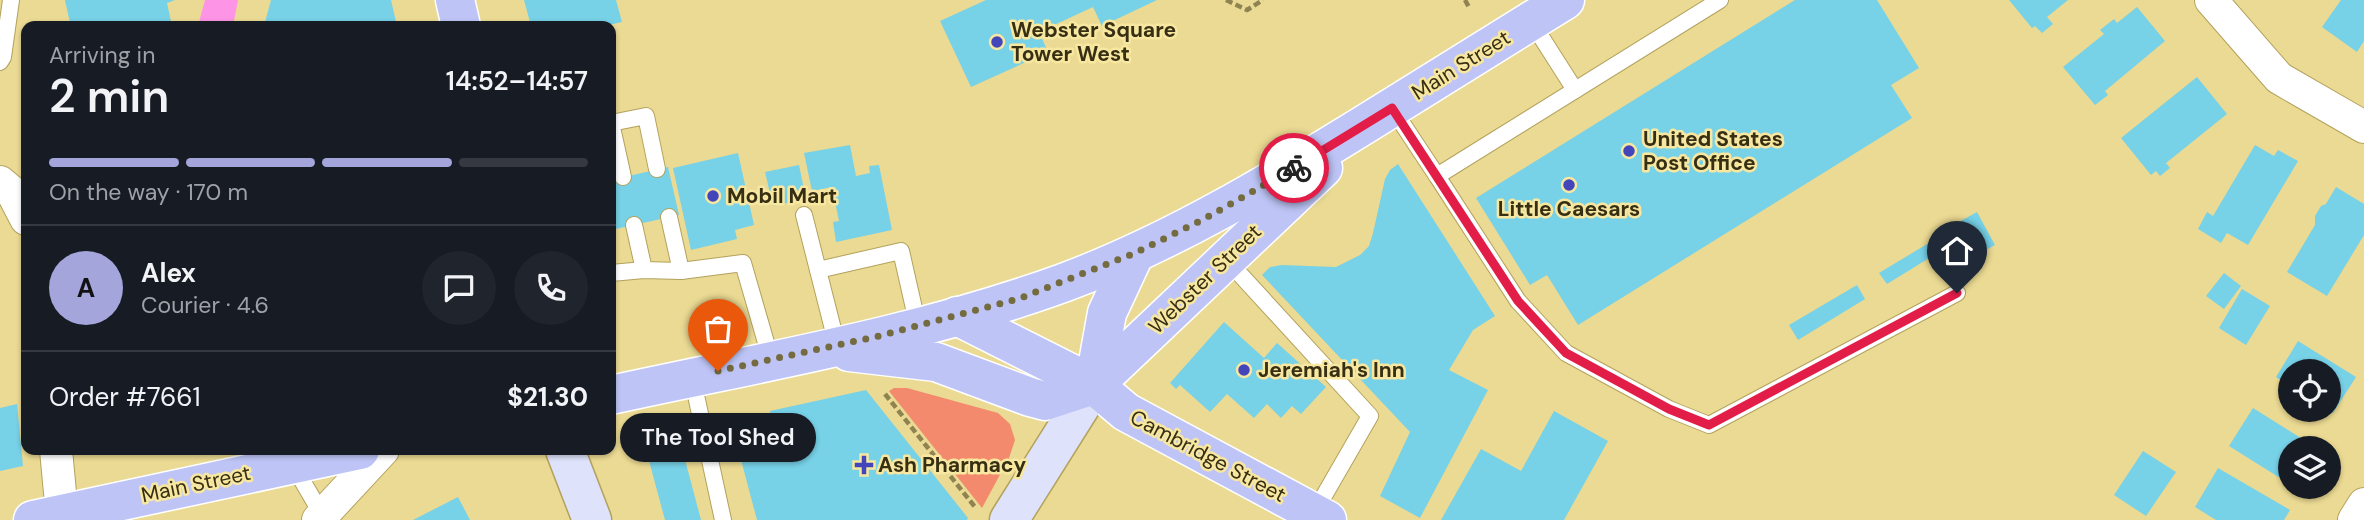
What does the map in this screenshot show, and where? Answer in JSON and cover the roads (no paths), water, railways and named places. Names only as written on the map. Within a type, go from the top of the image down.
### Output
[{"type":"main road","points":[[455,0],[460,21]]},
{"type":"main road","name":"Main Street","points":[[616,394],[957,316],[1018,299],[1135,253],[1302,164],[1565,0]]},
{"type":"main road","name":"Webster Street","points":[[995,518],[1094,385],[1385,112]]},
{"type":"main road","name":"Webster Street","points":[[1094,385],[1107,313],[1135,253]]},
{"type":"main road","name":"Cambridge Street","points":[[957,316],[1094,385],[1126,412],[1320,516]]},
{"type":"main road","points":[[828,347],[936,362],[1045,401],[1094,385]]},
{"type":"main road","name":"Main Street","points":[[47,517],[334,455]]},
{"type":"main road","points":[[567,455],[592,520]]},
{"type":"street","points":[[2211,0],[2279,78],[2364,127]]},
{"type":"street","points":[[0,181],[12,192],[21,209]]},
{"type":"street","points":[[47,517],[55,455]]},
{"type":"street","points":[[322,518],[379,455]]},
{"type":"street","points":[[2354,520],[2364,504]]},
{"type":"lane","points":[[0,62],[11,0]]},
{"type":"lane","points":[[1437,176],[1720,0]]},
{"type":"lane","points":[[1531,21],[1575,90]]},
{"type":"lane","points":[[1385,112],[1437,176],[1518,301],[1566,353],[1669,409],[1709,425],[1957,293]]},
{"type":"lane","points":[[616,122],[646,116],[657,169]]},
{"type":"lane","points":[[616,146],[623,177]]},
{"type":"lane","points":[[804,215],[818,270],[828,347]]},
{"type":"lane","points":[[669,217],[681,271]]},
{"type":"lane","points":[[634,225],[644,270]]},
{"type":"lane","points":[[818,270],[901,251],[918,326]]},
{"type":"lane","points":[[1226,259],[1370,416],[1320,516]]},
{"type":"lane","points":[[616,267],[681,271],[743,263],[771,360]]},
{"type":"lane","points":[[692,377],[723,520]]},
{"type":"lane","points":[[292,463],[322,518]]},
{"type":"place","name":"Webster Square Tower West","points":[[997,42]]},
{"type":"place","name":"United States Post Office","points":[[1629,151]]},
{"type":"place","name":"Little Caesars","points":[[1569,185]]},
{"type":"place","name":"Mobil Mart","points":[[713,196]]},
{"type":"place","name":"Jeremiah's Inn","points":[[1244,370]]},
{"type":"place","name":"The Tool Shed","points":[[718,371]]},
{"type":"place","name":"Ash Pharmacy","points":[[864,465]]}]
